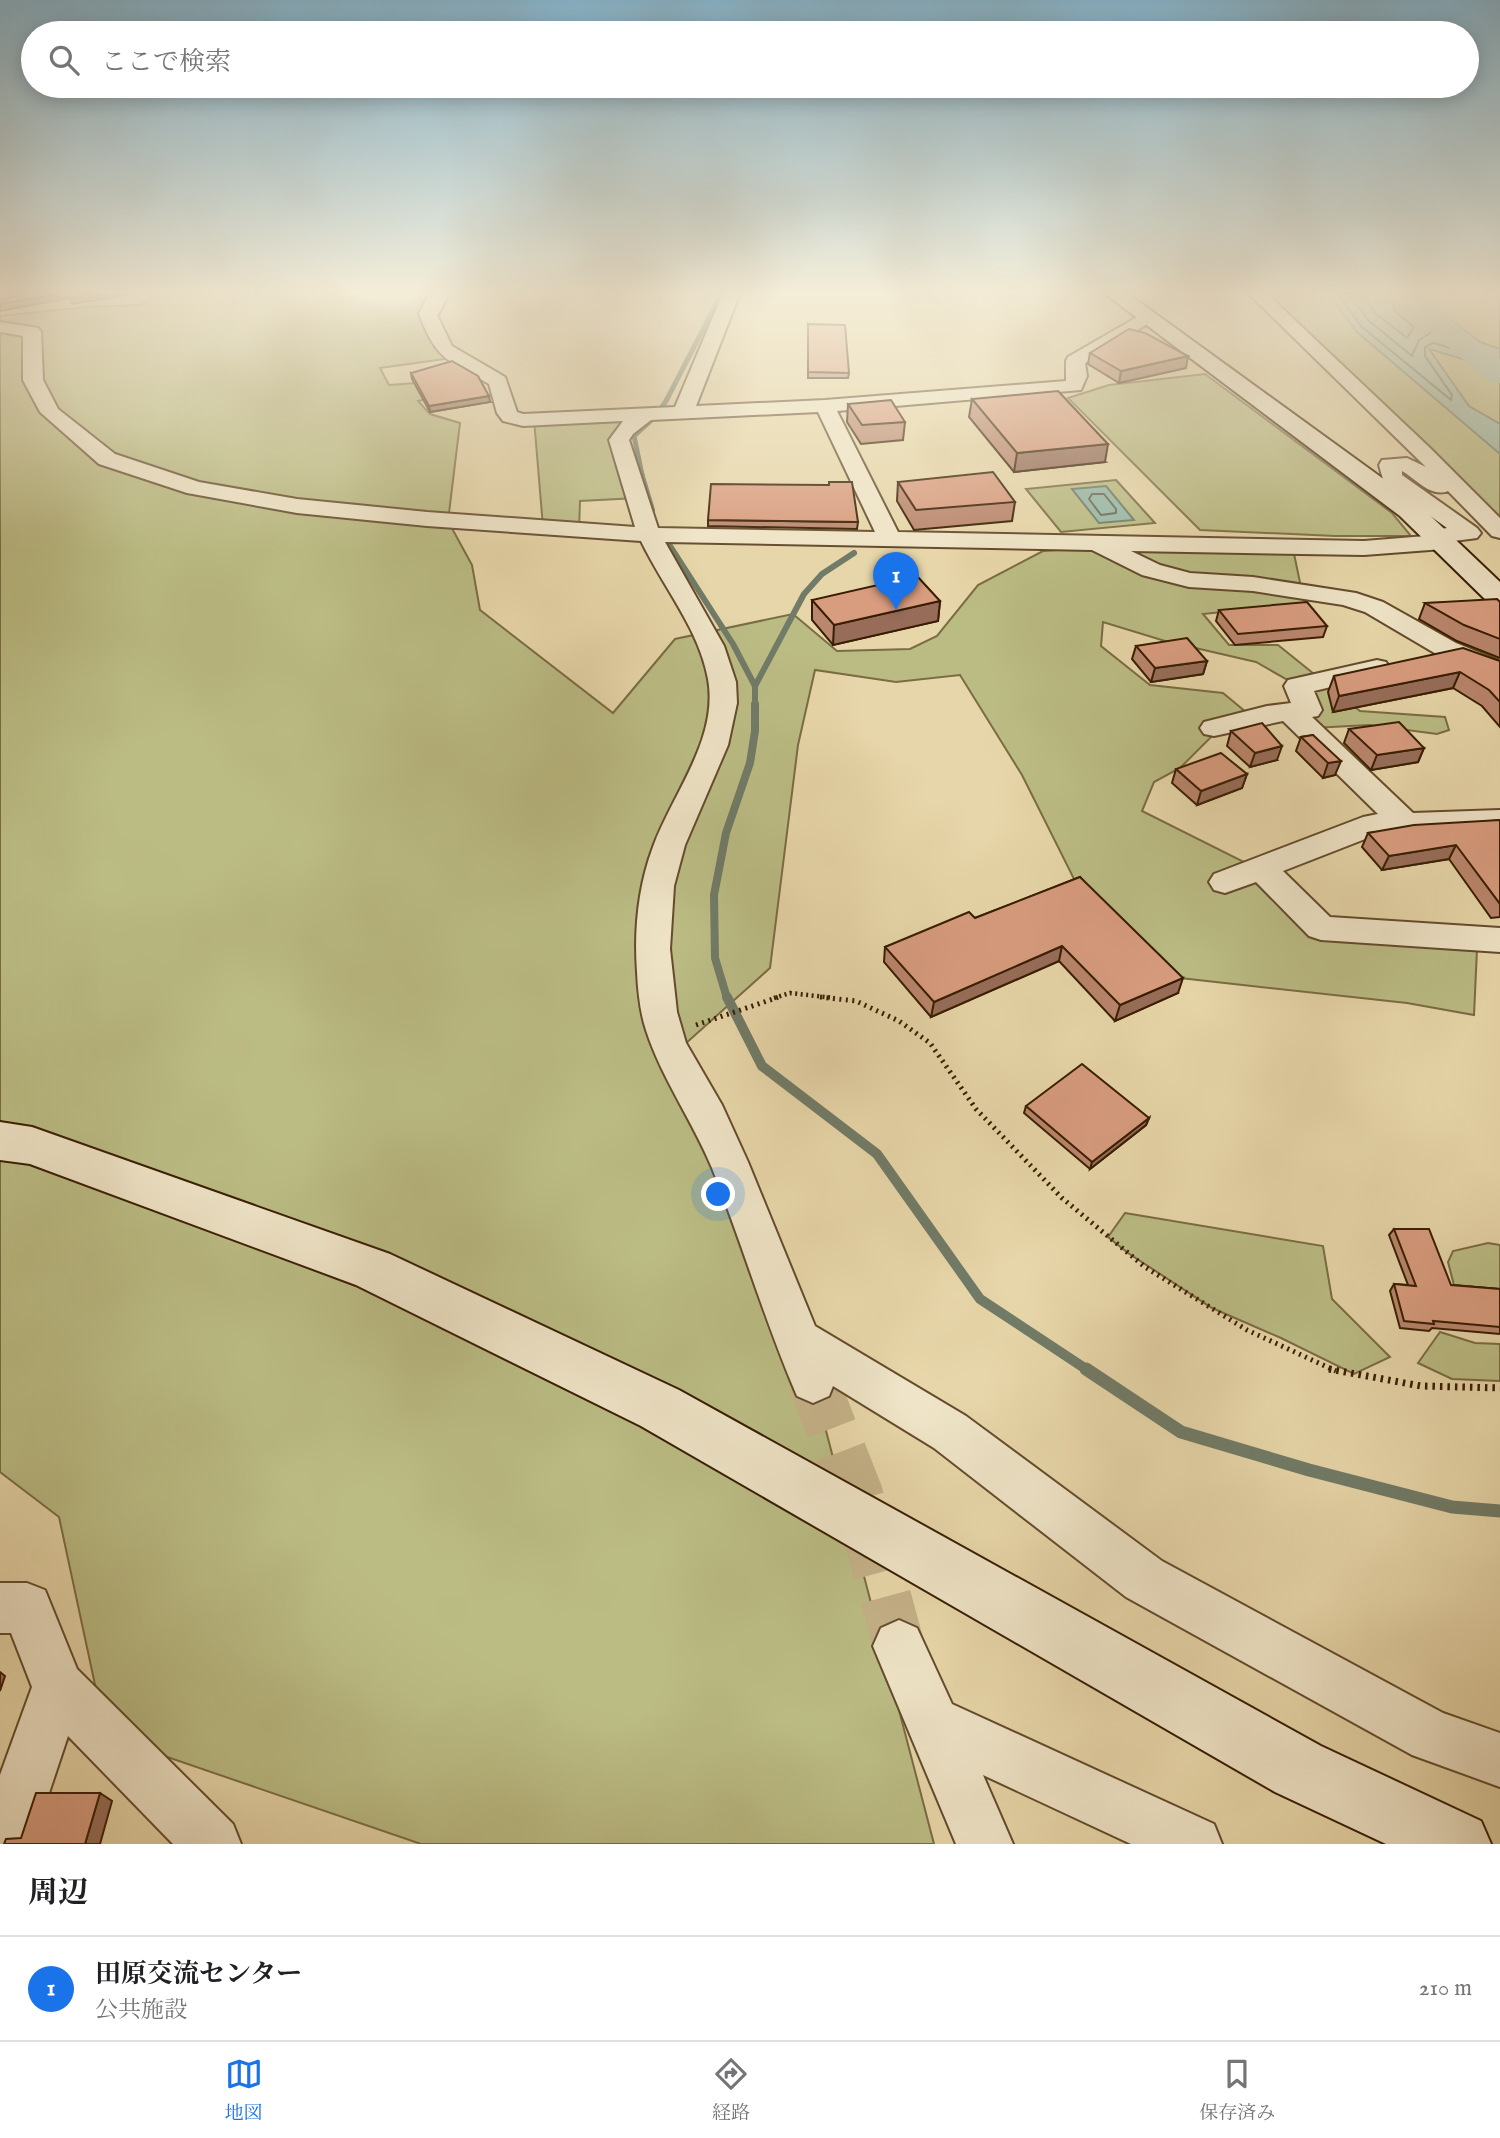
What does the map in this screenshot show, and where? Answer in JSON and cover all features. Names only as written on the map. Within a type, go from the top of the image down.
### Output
[{"type":"street","points":[[33,379],[50,412],[107,459],[131,468],[195,488],[297,506],[427,519],[649,535],[1095,541],[1364,548],[1469,534],[1392,478],[1390,465],[1407,464],[1454,497],[1472,504]]},
{"type":"street","points":[[495,379],[498,381],[510,417],[523,420],[825,406],[1074,386],[1076,379]]},
{"type":"street","points":[[683,413],[698,379]]},
{"type":"street","points":[[1231,379],[1409,510],[1500,598]]},
{"type":"street","points":[[1346,379],[1500,531]]},
{"type":"street","points":[[825,406],[890,540]]},
{"type":"street","points":[[645,415],[625,430],[619,440],[649,535],[708,642],[722,681],[721,725],[668,847],[653,906],[654,973],[660,1015],[666,1035],[720,1141],[753,1218],[805,1360],[950,1432],[1144,1579],[1431,1736],[1500,1760]]},
{"type":"street","points":[[1472,504],[1477,519],[1500,549]]},
{"type":"street","points":[[1095,541],[1108,551],[1151,570],[1189,580],[1254,584],[1347,598],[1374,607],[1450,650],[1500,670]]},
{"type":"street","points":[[1213,728],[1267,714],[1308,710],[1298,686],[1450,650]]},
{"type":"street","points":[[1290,712],[1406,823]]},
{"type":"street","points":[[1225,882],[1374,824],[1500,820]]},
{"type":"street","points":[[1261,868],[1321,929],[1500,940]]},
{"type":"street","points":[[0,1140],[32,1146],[373,1269],[635,1395],[1298,1769],[1458,1844]]},
{"type":"street","points":[[0,1608],[27,1608],[58,1687],[213,1844]]},
{"type":"street","points":[[899,1646],[985,1844]]},
{"type":"street","points":[[4,1844],[58,1687]]},
{"type":"street","points":[[934,1724],[1194,1844]]},
{"type":"path","points":[[666,1035],[790,993],[856,1001],[899,1021],[930,1043],[976,1109],[1062,1198],[1108,1237],[1144,1267],[1247,1330],[1331,1370],[1421,1386],[1500,1388]]},
{"type":"green space","points":[[0,379],[386,379],[389,385],[429,382],[455,394],[418,401],[430,414],[460,423],[448,521],[472,565],[480,610],[613,713],[675,639],[793,614],[837,651],[910,649],[937,636],[978,585],[1043,551],[1088,548],[1293,549],[1302,592],[1293,591],[1307,603],[1203,614],[1229,645],[1278,645],[1360,711],[1445,717],[1449,730],[1437,734],[1369,725],[1313,728],[1298,686],[1256,662],[1165,641],[1103,622],[1101,646],[1150,685],[1223,693],[1253,718],[1217,731],[1180,768],[1154,782],[1142,811],[1266,873],[1321,928],[1477,949],[1474,1015],[1407,1003],[1180,978],[1076,883],[1022,775],[960,675],[896,682],[815,670],[798,745],[770,968],[675,1053],[813,1381],[934,1844],[421,1844],[106,1736],[59,1517],[0,1472]]},
{"type":"green space","points":[[1161,379],[1212,379],[1392,513],[1411,536],[1335,536],[1200,530],[1068,398],[1109,385]]},
{"type":"green space","points":[[1346,379],[1500,379],[1500,529]]},
{"type":"green space","points":[[641,418],[621,437],[637,498],[580,501],[579,530],[543,527],[534,419]]},
{"type":"green space","points":[[1116,480],[1155,523],[1061,532],[1026,489]]},
{"type":"green space","points":[[1125,1213],[1323,1246],[1332,1299],[1390,1357],[1354,1374],[1212,1308],[1108,1237]]},
{"type":"green space","points":[[1488,1243],[1500,1245],[1500,1292],[1499,1289],[1454,1285],[1448,1262],[1453,1251]]},
{"type":"green space","points":[[1440,1332],[1475,1343],[1500,1344],[1500,1381],[1452,1379],[1418,1363]]},
{"type":"water","points":[[1412,379],[1450,379],[1469,406],[1500,424],[1500,454]]},
{"type":"water","points":[[1106,486],[1134,520],[1099,523],[1072,489]]},
{"type":"building","points":[[414,379],[480,379],[489,396],[429,406]]},
{"type":"building","points":[[1058,391],[1108,444],[1017,453],[972,399]]},
{"type":"building","points":[[891,400],[905,422],[862,425],[848,404]]},
{"type":"building","points":[[993,472],[1015,502],[916,510],[898,482]]},
{"type":"building","points":[[829,482],[852,482],[858,522],[708,520],[711,484],[829,485]]},
{"type":"building","points":[[917,576],[940,601],[834,625],[812,600]]},
{"type":"building","points":[[1497,599],[1500,602],[1500,639],[1464,625],[1425,603]]},
{"type":"building","points":[[1307,602],[1327,626],[1238,634],[1219,610]]},
{"type":"building","points":[[1187,638],[1207,661],[1155,668],[1136,646]]},
{"type":"building","points":[[1463,648],[1500,661],[1500,702],[1489,690],[1460,672],[1339,696],[1334,676]]},
{"type":"building","points":[[1399,722],[1424,748],[1377,755],[1349,729]]},
{"type":"building","points":[[1262,723],[1282,746],[1255,753],[1231,731]]},
{"type":"building","points":[[1313,735],[1341,761],[1328,763],[1301,737]]},
{"type":"building","points":[[1221,753],[1247,774],[1201,791],[1176,769]]},
{"type":"building","points":[[1500,820],[1500,904],[1456,845],[1389,856],[1368,833],[1414,825]]},
{"type":"building","points":[[1080,877],[1183,978],[1120,1005],[1062,946],[934,1002],[885,947],[969,912],[975,918]]},
{"type":"building","points":[[1082,1064],[1149,1118],[1092,1162],[1026,1106]]},
{"type":"building","points":[[1394,1229],[1429,1229],[1451,1285],[1500,1289],[1500,1327],[1404,1321],[1394,1284],[1416,1286]]},
{"type":"building","points":[[36,1793],[100,1793],[85,1844],[4,1844],[6,1839],[21,1838]]},
{"type":"waterway","points":[[642,475],[634,436],[655,417],[677,379]]},
{"type":"waterway","points":[[641,473],[652,510]]},
{"type":"waterway","points":[[663,535],[733,644],[755,686]]},
{"type":"waterway","points":[[755,686],[804,594],[822,574],[854,553]]},
{"type":"waterway","points":[[727,998],[715,958],[714,895],[726,833],[750,763],[755,731],[755,686]]},
{"type":"waterway","points":[[727,997],[762,1066],[877,1154],[980,1299],[1089,1371]]},
{"type":"waterway","points":[[1086,1369],[1181,1432],[1309,1470],[1452,1507],[1500,1511]]},
{"type":"tunnel","points":[[813,1381],[857,1493],[899,1646]]},
{"type":"place","name":"田原交流センター","points":[[896,610]]}]
